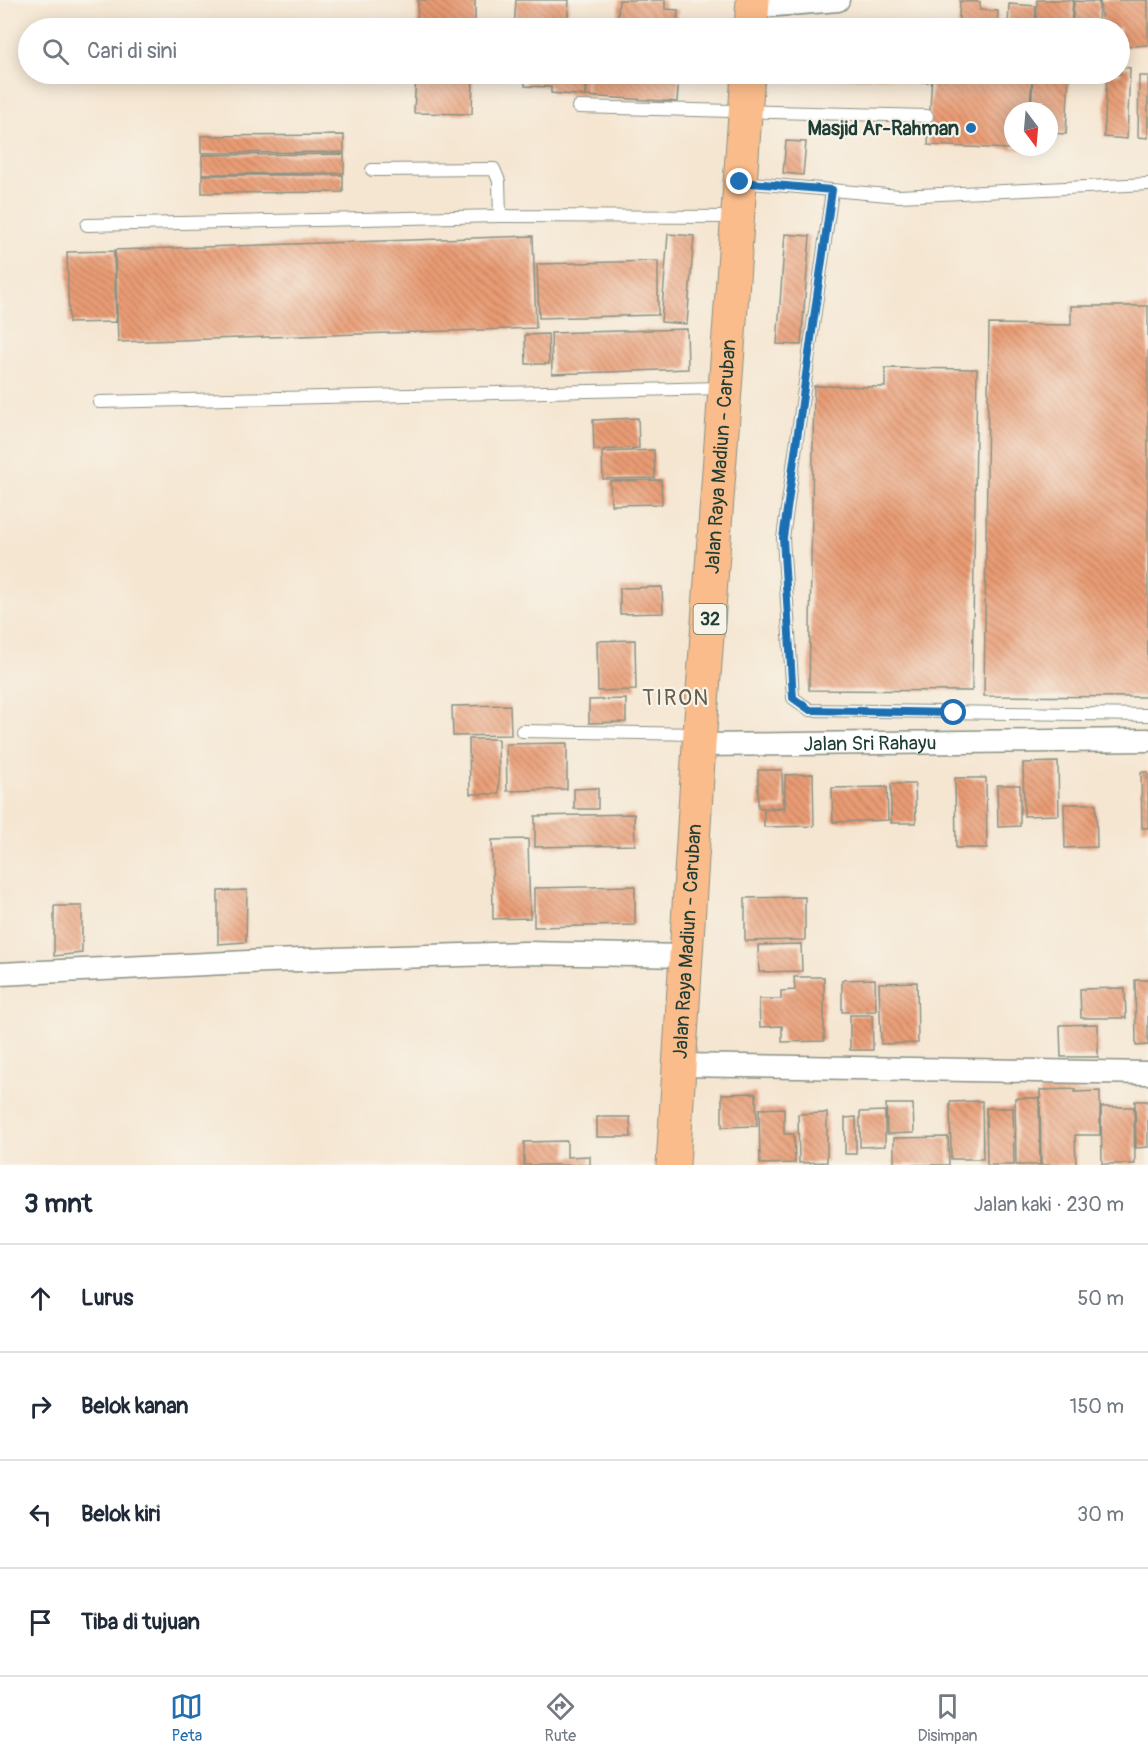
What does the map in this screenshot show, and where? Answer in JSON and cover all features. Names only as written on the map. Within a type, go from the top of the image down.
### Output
[{"type":"highway","name":"Jalan Raya Madiun - Caruban","points":[[673,1165],[700,740],[747,84]]},
{"type":"street","points":[[752,12],[838,0]]},
{"type":"street","name":"Jalan Sri Rahayu","points":[[700,740],[1148,740]]},
{"type":"street","points":[[0,974],[269,960],[525,953],[688,956]]},
{"type":"street","points":[[681,1065],[1148,1073]]},
{"type":"lane","points":[[579,107],[927,116]]},
{"type":"lane","points":[[372,170],[494,169],[499,181],[500,216]]},
{"type":"lane","points":[[740,182],[899,196],[1148,184]]},
{"type":"lane","points":[[832,190],[783,538],[793,698],[810,710],[1148,715]]},
{"type":"lane","points":[[87,225],[500,216],[738,217]]},
{"type":"lane","points":[[99,402],[727,388]]},
{"type":"lane","points":[[522,731],[700,740]]},
{"type":"building","points":[[418,0],[475,0],[475,18],[417,18]]},
{"type":"building","points":[[516,0],[569,0],[568,18],[515,18]]},
{"type":"building","points":[[619,0],[665,0],[665,9],[678,10],[678,18],[618,18]]},
{"type":"building","points":[[1037,0],[1073,0],[1072,18],[1036,18]]},
{"type":"building","points":[[1100,0],[1148,0],[1148,45],[1130,46],[1130,18],[1101,18]]},
{"type":"building","points":[[960,1],[980,2],[980,10],[998,11],[998,18],[959,18]]},
{"type":"building","points":[[1074,1],[1099,2],[1098,18],[1073,18]]},
{"type":"building","points":[[1009,4],[1036,6],[1035,18],[1008,18]]},
{"type":"building","points":[[1139,76],[1148,76],[1148,138],[1138,137]]},
{"type":"building","points":[[415,84],[473,84],[472,114],[414,113]]},
{"type":"building","points":[[525,84],[586,84],[585,96],[551,93],[551,87],[525,86]]},
{"type":"building","points":[[587,84],[678,84],[677,102],[586,96]]},
{"type":"building","name":"Masjid Ar-Rahman","points":[[931,84],[1031,84],[1030,102],[1004,102],[1004,149],[928,145]]},
{"type":"building","points":[[1032,84],[1068,84],[1066,134],[1058,134],[1058,102],[1031,102]]},
{"type":"building","points":[[1107,84],[1129,84],[1127,139],[1104,137]]},
{"type":"building","points":[[344,135],[344,152],[201,153],[201,136]]},
{"type":"building","points":[[786,141],[806,142],[803,175],[783,173]]},
{"type":"building","points":[[344,154],[344,173],[202,174],[202,155]]},
{"type":"building","points":[[202,175],[343,175],[343,192],[202,193]]},
{"type":"building","points":[[668,234],[694,236],[687,324],[661,322]]},
{"type":"building","points":[[785,234],[810,236],[801,345],[777,344]]},
{"type":"building","points":[[533,236],[536,328],[118,342],[115,250]]},
{"type":"building","points":[[114,251],[116,322],[69,323],[67,252]]},
{"type":"building","points":[[658,261],[658,315],[539,318],[537,264]]},
{"type":"building","points":[[1071,306],[1148,306],[1148,697],[984,696],[989,324],[1071,325]]},
{"type":"building","points":[[687,329],[688,369],[552,374],[551,333]]},
{"type":"building","points":[[548,334],[549,364],[526,364],[525,335]]},
{"type":"building","points":[[885,368],[977,369],[972,691],[809,690],[814,386],[885,387]]},
{"type":"building","points":[[638,418],[639,448],[594,450],[593,420]]},
{"type":"building","points":[[654,450],[655,478],[603,479],[602,452]]},
{"type":"building","points":[[661,480],[662,504],[611,505],[610,481]]},
{"type":"building","points":[[662,587],[663,613],[620,614],[620,588]]},
{"type":"building","points":[[635,640],[636,690],[598,691],[597,641]]},
{"type":"building","points":[[626,699],[626,722],[589,723],[589,700]]},
{"type":"building","points":[[510,705],[511,735],[453,736],[452,706]]},
{"type":"building","points":[[469,739],[498,739],[499,794],[470,794]]},
{"type":"building","points":[[567,743],[567,789],[507,791],[506,744]]},
{"type":"building","points":[[1058,762],[1059,815],[1024,816],[1023,763]]},
{"type":"building","points":[[758,770],[782,770],[783,807],[758,808]]},
{"type":"building","points":[[1141,772],[1148,772],[1148,828],[1142,828]]},
{"type":"building","points":[[813,774],[814,826],[764,827],[764,810],[785,809],[785,775]]},
{"type":"building","points":[[955,778],[986,778],[987,848],[956,848]]},
{"type":"building","points":[[891,784],[915,784],[916,823],[891,823]]},
{"type":"building","points":[[997,785],[1020,785],[1020,826],[998,827]]},
{"type":"building","points":[[887,787],[888,820],[833,822],[832,788]]},
{"type":"building","points":[[598,788],[598,809],[574,809],[574,789]]},
{"type":"building","points":[[1064,804],[1096,804],[1097,847],[1065,848]]},
{"type":"building","points":[[634,814],[635,845],[535,847],[535,816]]},
{"type":"building","points":[[528,839],[530,918],[493,919],[492,840]]},
{"type":"building","points":[[635,886],[635,925],[534,927],[534,888]]},
{"type":"building","points":[[247,890],[246,942],[218,944],[218,891]]},
{"type":"building","points":[[805,897],[805,940],[745,941],[745,898]]},
{"type":"building","points":[[54,906],[82,906],[82,953],[54,956]]},
{"type":"building","points":[[801,944],[802,971],[759,972],[758,945]]},
{"type":"building","points":[[794,977],[824,977],[824,1041],[782,1042],[782,1026],[760,1027],[759,999],[781,999],[781,991],[795,990]]},
{"type":"building","points":[[875,979],[876,1011],[842,1012],[842,980]]},
{"type":"building","points":[[1135,980],[1148,980],[1148,1045],[1136,1046]]},
{"type":"building","points":[[917,982],[918,1043],[881,1044],[879,983]]},
{"type":"building","points":[[1125,988],[1126,1018],[1081,1018],[1080,989]]},
{"type":"building","points":[[850,1015],[872,1015],[873,1050],[850,1050]]},
{"type":"building","points":[[1098,1024],[1098,1057],[1061,1057],[1060,1025]]},
{"type":"building","points":[[1075,1089],[1075,1092],[1100,1091],[1100,1135],[1075,1135],[1076,1165],[1041,1165],[1040,1090]]},
{"type":"building","points":[[756,1093],[757,1126],[722,1127],[722,1094]]},
{"type":"building","points":[[1015,1098],[1039,1098],[1040,1165],[1016,1165]]},
{"type":"building","points":[[982,1101],[983,1159],[951,1159],[950,1102]]},
{"type":"building","points":[[1135,1101],[1148,1101],[1148,1147],[1136,1148]]},
{"type":"building","points":[[886,1104],[913,1104],[914,1133],[887,1134]]},
{"type":"building","points":[[1101,1107],[1134,1107],[1135,1164],[1102,1164]]},
{"type":"building","points":[[784,1108],[784,1134],[794,1134],[795,1163],[760,1164],[759,1109]]},
{"type":"building","points":[[986,1108],[1013,1108],[1014,1165],[987,1165]]},
{"type":"building","points":[[885,1111],[885,1146],[860,1147],[860,1112]]},
{"type":"building","points":[[827,1113],[827,1162],[799,1163],[798,1114]]},
{"type":"building","points":[[597,1117],[630,1117],[631,1137],[597,1137]]},
{"type":"building","points":[[856,1117],[856,1154],[845,1154],[845,1118]]},
{"type":"building","points":[[948,1137],[949,1165],[894,1165],[894,1138]]},
{"type":"building","points":[[567,1141],[567,1157],[590,1156],[590,1165],[524,1165],[524,1142]]},
{"type":"place","name":"Masjid Ar-Rahman","points":[[971,128]]},
{"type":"district","name":"TIRON","points":[[676,697]]},
{"type":"route","points":[[740,182],[832,190],[783,538],[793,698],[810,710],[954,713]]}]
